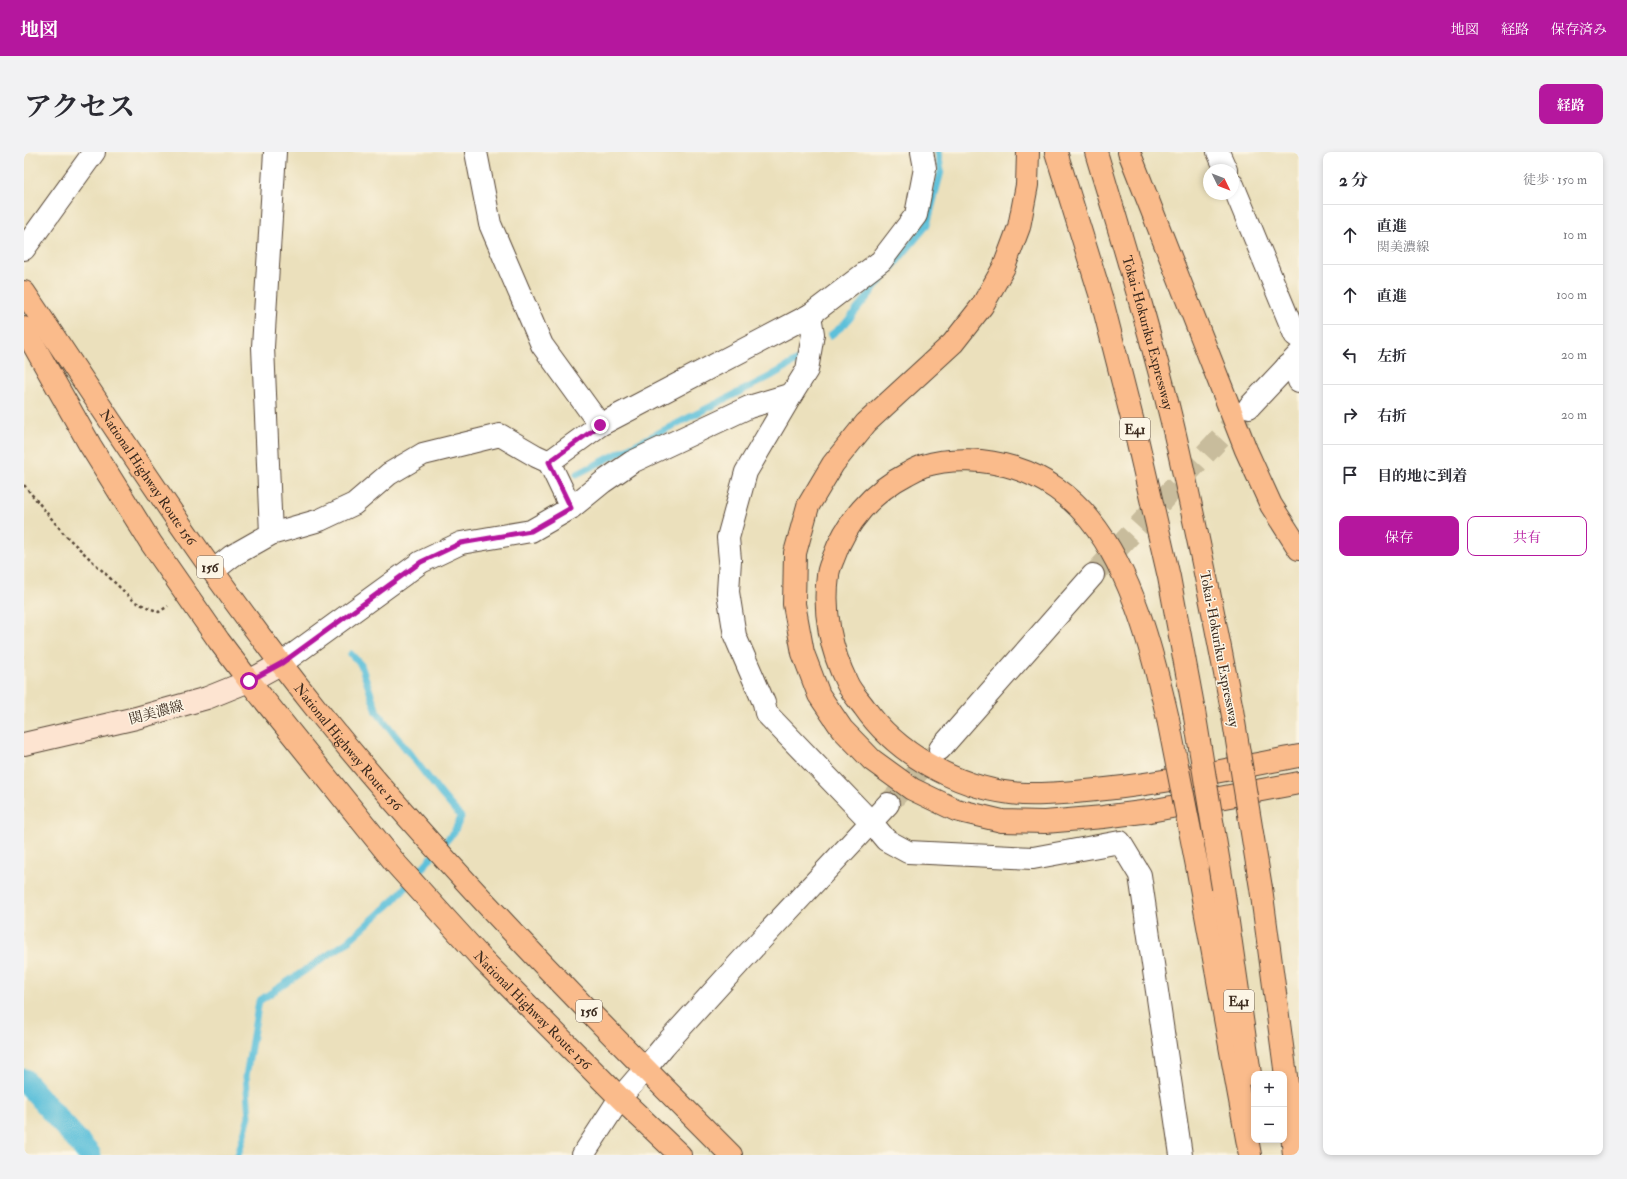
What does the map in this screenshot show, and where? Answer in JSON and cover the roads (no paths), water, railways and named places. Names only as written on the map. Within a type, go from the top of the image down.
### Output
[{"type":"highway","points":[[1028,152],[1027,184],[1019,227],[1004,267],[982,306],[952,343],[866,423],[833,464],[808,506],[795,553],[794,604],[803,653],[818,695],[842,730],[872,760],[912,788],[956,810],[1002,821],[1045,822],[1150,811],[1299,783]]},
{"type":"highway","name":"E41","points":[[1056,152],[1101,297],[1136,434],[1169,578],[1194,711],[1223,888],[1253,1107]]},
{"type":"highway","name":"Tokai-Hokuriku Expressway","points":[[1096,152],[1136,284],[1173,425],[1204,562],[1232,710],[1261,888],[1288,1091],[1294,1155]]},
{"type":"highway","points":[[1129,152],[1246,450],[1271,505],[1299,549]]},
{"type":"highway","name":"National Highway Route 156","points":[[24,292],[213,570],[318,710],[450,865],[645,1069],[731,1155]]},
{"type":"highway","name":"National Highway Route 156","points":[[24,328],[90,445],[151,543],[218,641],[249,681],[397,865],[483,960],[620,1098],[680,1155]]},
{"type":"highway","points":[[1250,1155],[1197,866],[1168,719],[1152,653],[1130,590],[1110,550],[1090,519],[1062,492],[1032,474],[997,462],[958,460],[922,466],[890,483],[859,510],[839,540],[828,574],[827,613],[834,650],[848,685],[873,721],[902,748],[937,770],[974,784],[1011,793],[1057,794],[1147,784],[1299,756]]},
{"type":"highway","points":[[1257,1143],[1259,1155]]},
{"type":"main road","name":"関美濃線","points":[[24,744],[136,718],[207,698],[249,681],[282,663]]},
{"type":"street","points":[[24,249],[94,152]]},
{"type":"street","points":[[271,534],[263,347],[275,152]]},
{"type":"street","points":[[476,152],[490,224],[542,345],[600,425]]},
{"type":"street","points":[[549,462],[600,425],[810,314],[881,261],[916,215],[925,168],[922,152]]},
{"type":"street","points":[[1218,152],[1223,164]]},
{"type":"street","points":[[1239,200],[1295,335],[1299,338]]},
{"type":"street","points":[[810,314],[813,334],[808,370],[792,394],[746,472],[728,538],[730,560],[728,592],[735,636],[764,703],[766,713],[871,822],[886,840],[908,852],[1033,858],[1120,842],[1140,875],[1181,1155]]},
{"type":"street","points":[[1249,407],[1295,367]]},
{"type":"street","points":[[282,663],[421,562],[461,543],[531,531],[571,508],[603,482],[632,462],[749,407],[792,394]]},
{"type":"street","points":[[213,570],[232,556],[271,534],[320,520],[354,504],[389,474],[423,454],[500,435],[549,462],[571,508]]},
{"type":"street","points":[[940,749],[1093,575]]},
{"type":"street","points":[[583,1155],[620,1098],[645,1069],[743,959],[888,804]]},
{"type":"waterway","points":[[831,335],[845,324],[927,225],[941,171],[938,152]]},
{"type":"waterway","points":[[577,474],[771,376],[803,357]]},
{"type":"waterway","points":[[238,1155],[249,1116],[246,1076],[259,1001],[346,943],[394,900],[454,832],[461,817],[377,712],[361,665],[351,654]]},
{"type":"waterway","points":[[24,1080],[90,1155]]},
{"type":"tunnel","points":[[1093,575],[1247,409]]},
{"type":"tunnel","points":[[888,804],[939,750]]}]
